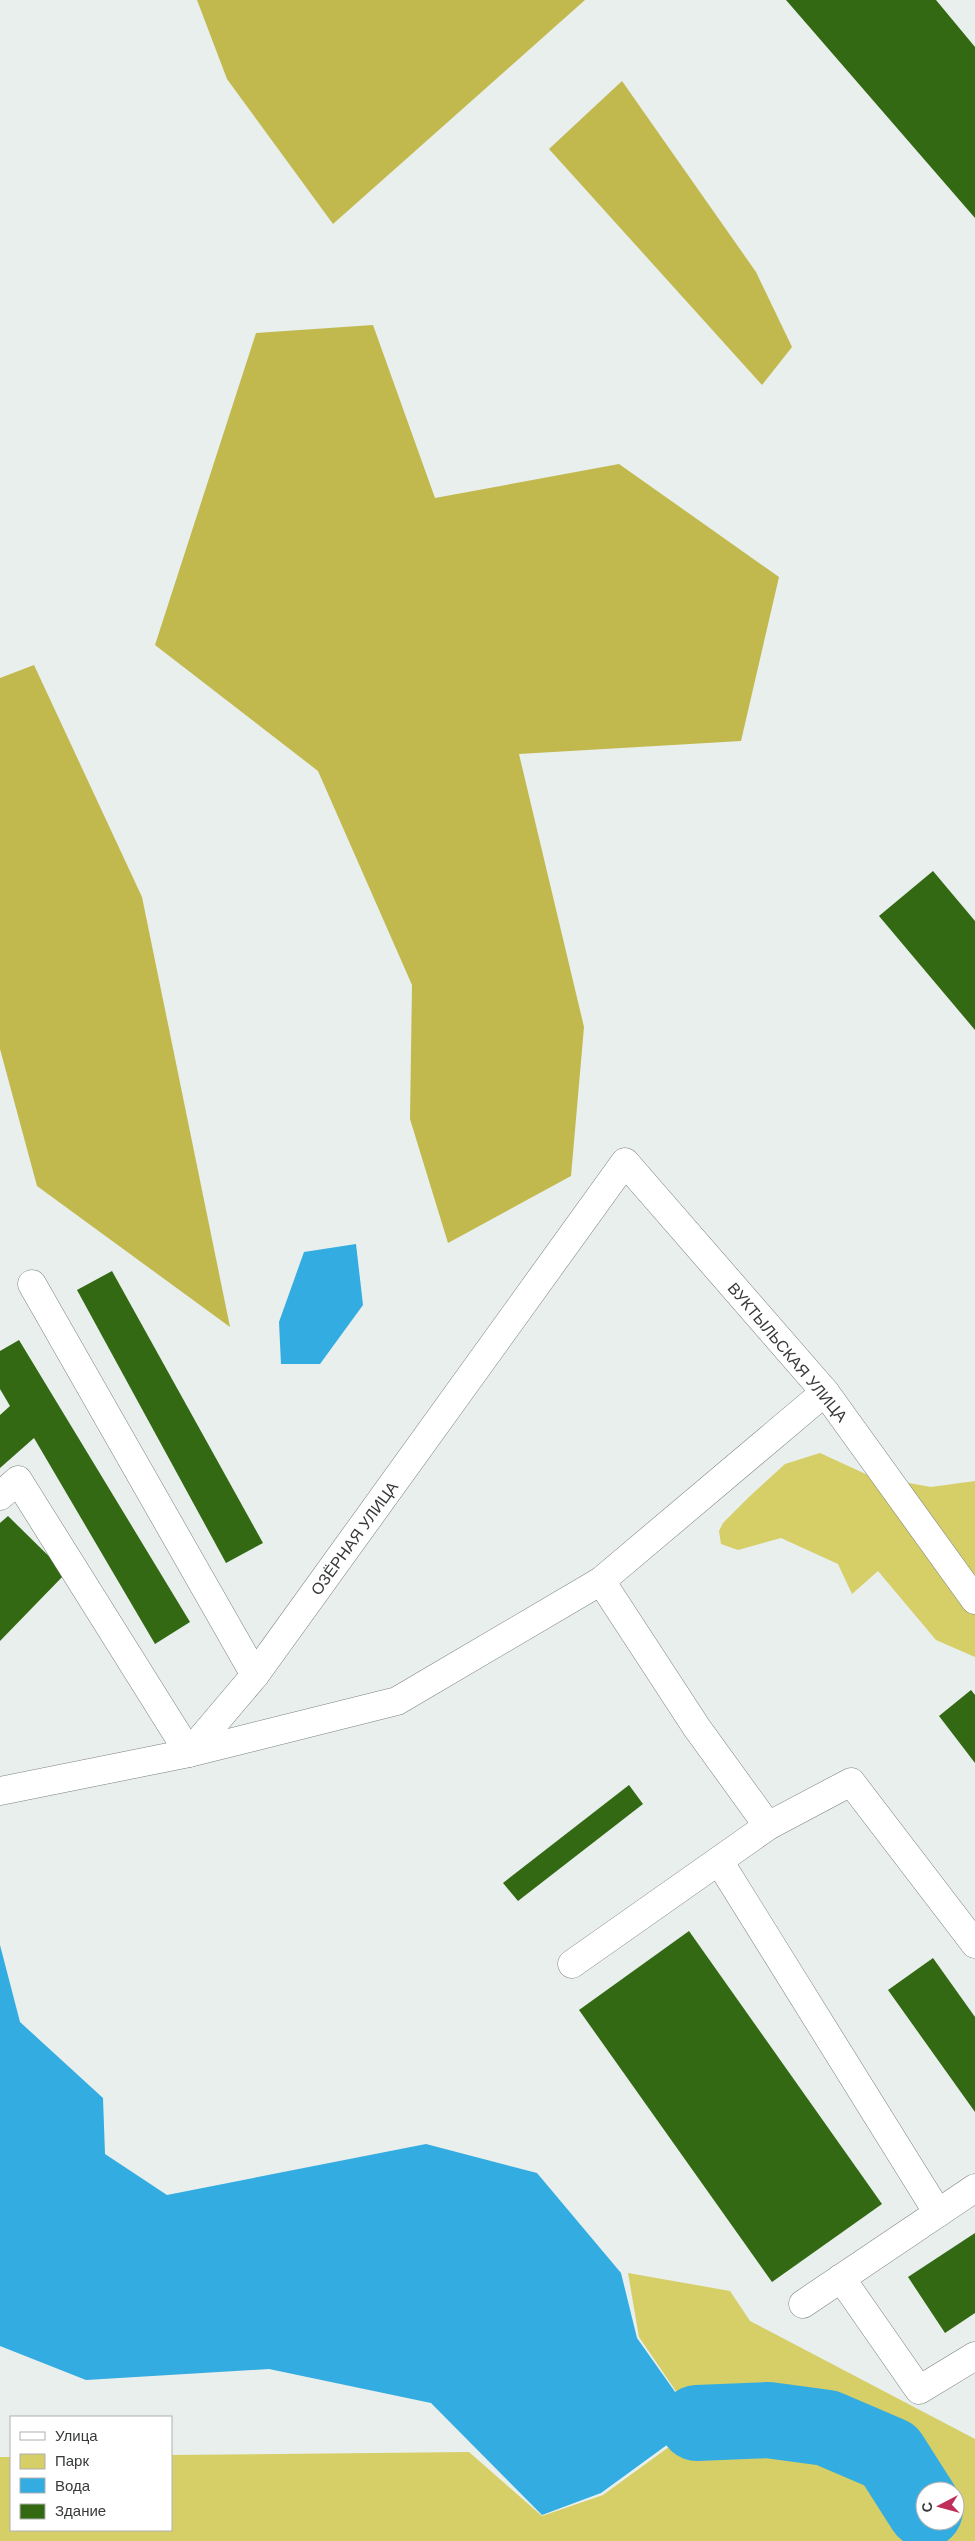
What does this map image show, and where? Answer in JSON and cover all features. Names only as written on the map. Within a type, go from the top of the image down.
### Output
[{"type":"street","name":"ВУКТЫЛЬСКАЯ УЛИЦА","points":[[625,1162],[825,1392],[975,1600]]},
{"type":"street","name":"ОЗЁРНАЯ УЛИЦА","points":[[189,1753],[255,1675],[625,1162]]},
{"type":"street","points":[[32,1284],[255,1675]]},
{"type":"street","points":[[0,1791],[189,1753],[398,1701],[601,1581],[825,1392]]},
{"type":"street","points":[[0,1496],[18,1480],[189,1753]]},
{"type":"street","points":[[601,1581],[697,1728],[768,1826]]},
{"type":"street","points":[[572,1964],[768,1826],[851,1782],[975,1944]]},
{"type":"street","points":[[719,1862],[938,2213]]},
{"type":"street","points":[[803,2304],[975,2188]]},
{"type":"street","points":[[841,2278],[919,2390],[975,2356]]},
{"type":"green space","points":[[820,1453],[870,1476],[931,1487],[975,1481],[975,1657],[936,1640],[878,1571],[852,1594],[838,1564],[781,1538],[738,1550],[721,1544],[719,1531],[723,1523],[750,1496],[785,1464]]},
{"type":"green space","points":[[628,2273],[730,2291],[750,2321],[975,2439],[975,2541],[0,2541],[0,2457],[10,2457],[10,2531],[172,2531],[172,2455],[469,2452],[542,2516],[603,2495],[699,2425],[639,2337]]},
{"type":"shaded area","points":[[197,0],[585,0],[333,224],[227,79]]},
{"type":"shaded area","points":[[622,81],[756,272],[792,347],[762,385],[549,149]]},
{"type":"shaded area","points":[[373,325],[435,498],[619,464],[779,577],[741,741],[519,754],[584,1027],[571,1176],[448,1243],[410,1119],[412,985],[318,771],[155,645],[256,333]]},
{"type":"shaded area","points":[[34,665],[142,897],[230,1327],[37,1186],[0,1049],[0,678]]},
{"type":"water","points":[[356,1244],[363,1305],[320,1364],[281,1364],[279,1322],[304,1252]]},
{"type":"water","points":[[0,1945],[20,2022],[103,2098],[105,2154],[167,2195],[426,2144],[537,2173],[621,2273],[637,2338],[697,2423],[601,2493],[542,2515],[431,2403],[269,2369],[86,2380],[0,2346]]},
{"type":"building","points":[[786,0],[936,0],[975,47],[975,218]]},
{"type":"building","points":[[933,871],[975,921],[975,1030],[879,916]]},
{"type":"building","points":[[112,1271],[263,1543],[226,1563],[77,1290]]},
{"type":"building","points":[[19,1340],[190,1622],[155,1644],[34,1438],[0,1468],[0,1415],[10,1406],[0,1389],[0,1351]]},
{"type":"building","points":[[8,1516],[66,1573],[0,1641],[0,1523]]},
{"type":"building","points":[[971,1690],[975,1695],[975,1763],[939,1716]]},
{"type":"building","points":[[629,1785],[643,1804],[518,1901],[503,1883]]},
{"type":"building","points":[[689,1931],[882,2204],[772,2282],[579,2010]]},
{"type":"building","points":[[933,1958],[975,2017],[975,2112],[888,1990]]},
{"type":"building","points":[[975,2233],[975,2313],[945,2333],[908,2277]]},
{"type":"waterway","points":[[697,2423],[768,2420],[827,2428],[890,2455],[915,2494]]}]
